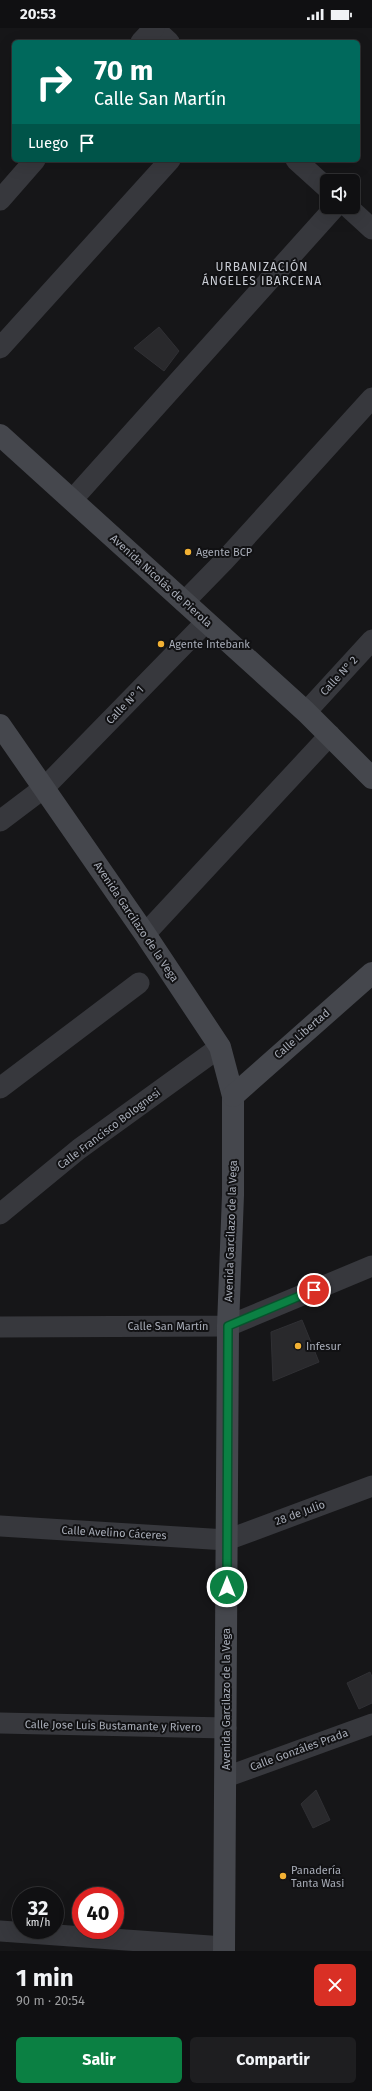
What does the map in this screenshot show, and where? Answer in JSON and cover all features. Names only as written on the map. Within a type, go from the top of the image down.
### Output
[{"type":"street","points":[[143,40],[154,28],[167,40]]},
{"type":"street","points":[[0,200],[34,162]]},
{"type":"street","points":[[0,348],[168,162]]},
{"type":"street","points":[[298,162],[320,182]]},
{"type":"street","points":[[72,500],[329,214]]},
{"type":"street","points":[[356,214],[372,229]]},
{"type":"street","points":[[184,602],[224,561],[372,398]]},
{"type":"street","name":"Avenida Nicolás de Pierola","points":[[0,435],[306,712],[372,778]]},
{"type":"street","name":"Calle N° 1","points":[[0,821],[45,787],[206,622]]},
{"type":"street","name":"Calle N° 2","points":[[306,712],[372,640]]},
{"type":"street","name":"Avenida Garcilazo de la Vega","points":[[0,724],[45,787],[220,1047],[233,1096],[233,1195],[228,1326],[224,1949]]},
{"type":"street","points":[[145,934],[330,735]]},
{"type":"street","name":"Calle Libertad","points":[[233,1096],[372,973]]},
{"type":"street","points":[[0,1088],[139,983]]},
{"type":"street","name":"Calle Francisco Bolognesi","points":[[0,1214],[80,1149],[220,1047]]},
{"type":"street","name":"Calle San Martín","points":[[0,1327],[228,1326],[372,1266]]},
{"type":"street","name":"28 de Julio","points":[[227,1540],[372,1486]]},
{"type":"street","name":"Calle Avelino Cáceres","points":[[0,1526],[227,1540]]},
{"type":"street","name":"Calle Jose Luis Bustamante y Rivero","points":[[0,1723],[226,1728]]},
{"type":"street","name":"Calle Gonzáles Prada","points":[[226,1777],[372,1724]]},
{"type":"street","points":[[0,1931],[224,1949]]},
{"type":"building","points":[[159,327],[179,351],[164,371],[134,348]]},
{"type":"building","points":[[302,1320],[319,1362],[273,1381],[271,1332]]},
{"type":"building","points":[[370,1672],[372,1677],[372,1703],[359,1709],[347,1683]]},
{"type":"building","points":[[316,1790],[330,1820],[313,1828],[301,1804]]},
{"type":"place","name":"Agente BCP","points":[[188,552]]},
{"type":"place","name":"Agente Intebank","points":[[161,644]]},
{"type":"place","name":"Infesur","points":[[298,1346]]},
{"type":"place","name":"Panadería Tanta Wasi","points":[[283,1876]]},
{"type":"district","name":"URBANIZACIÓN ÁNGELES IBARCENA","points":[[262,274]]},
{"type":"route","points":[[227,1587],[228,1326],[314,1290]]}]
